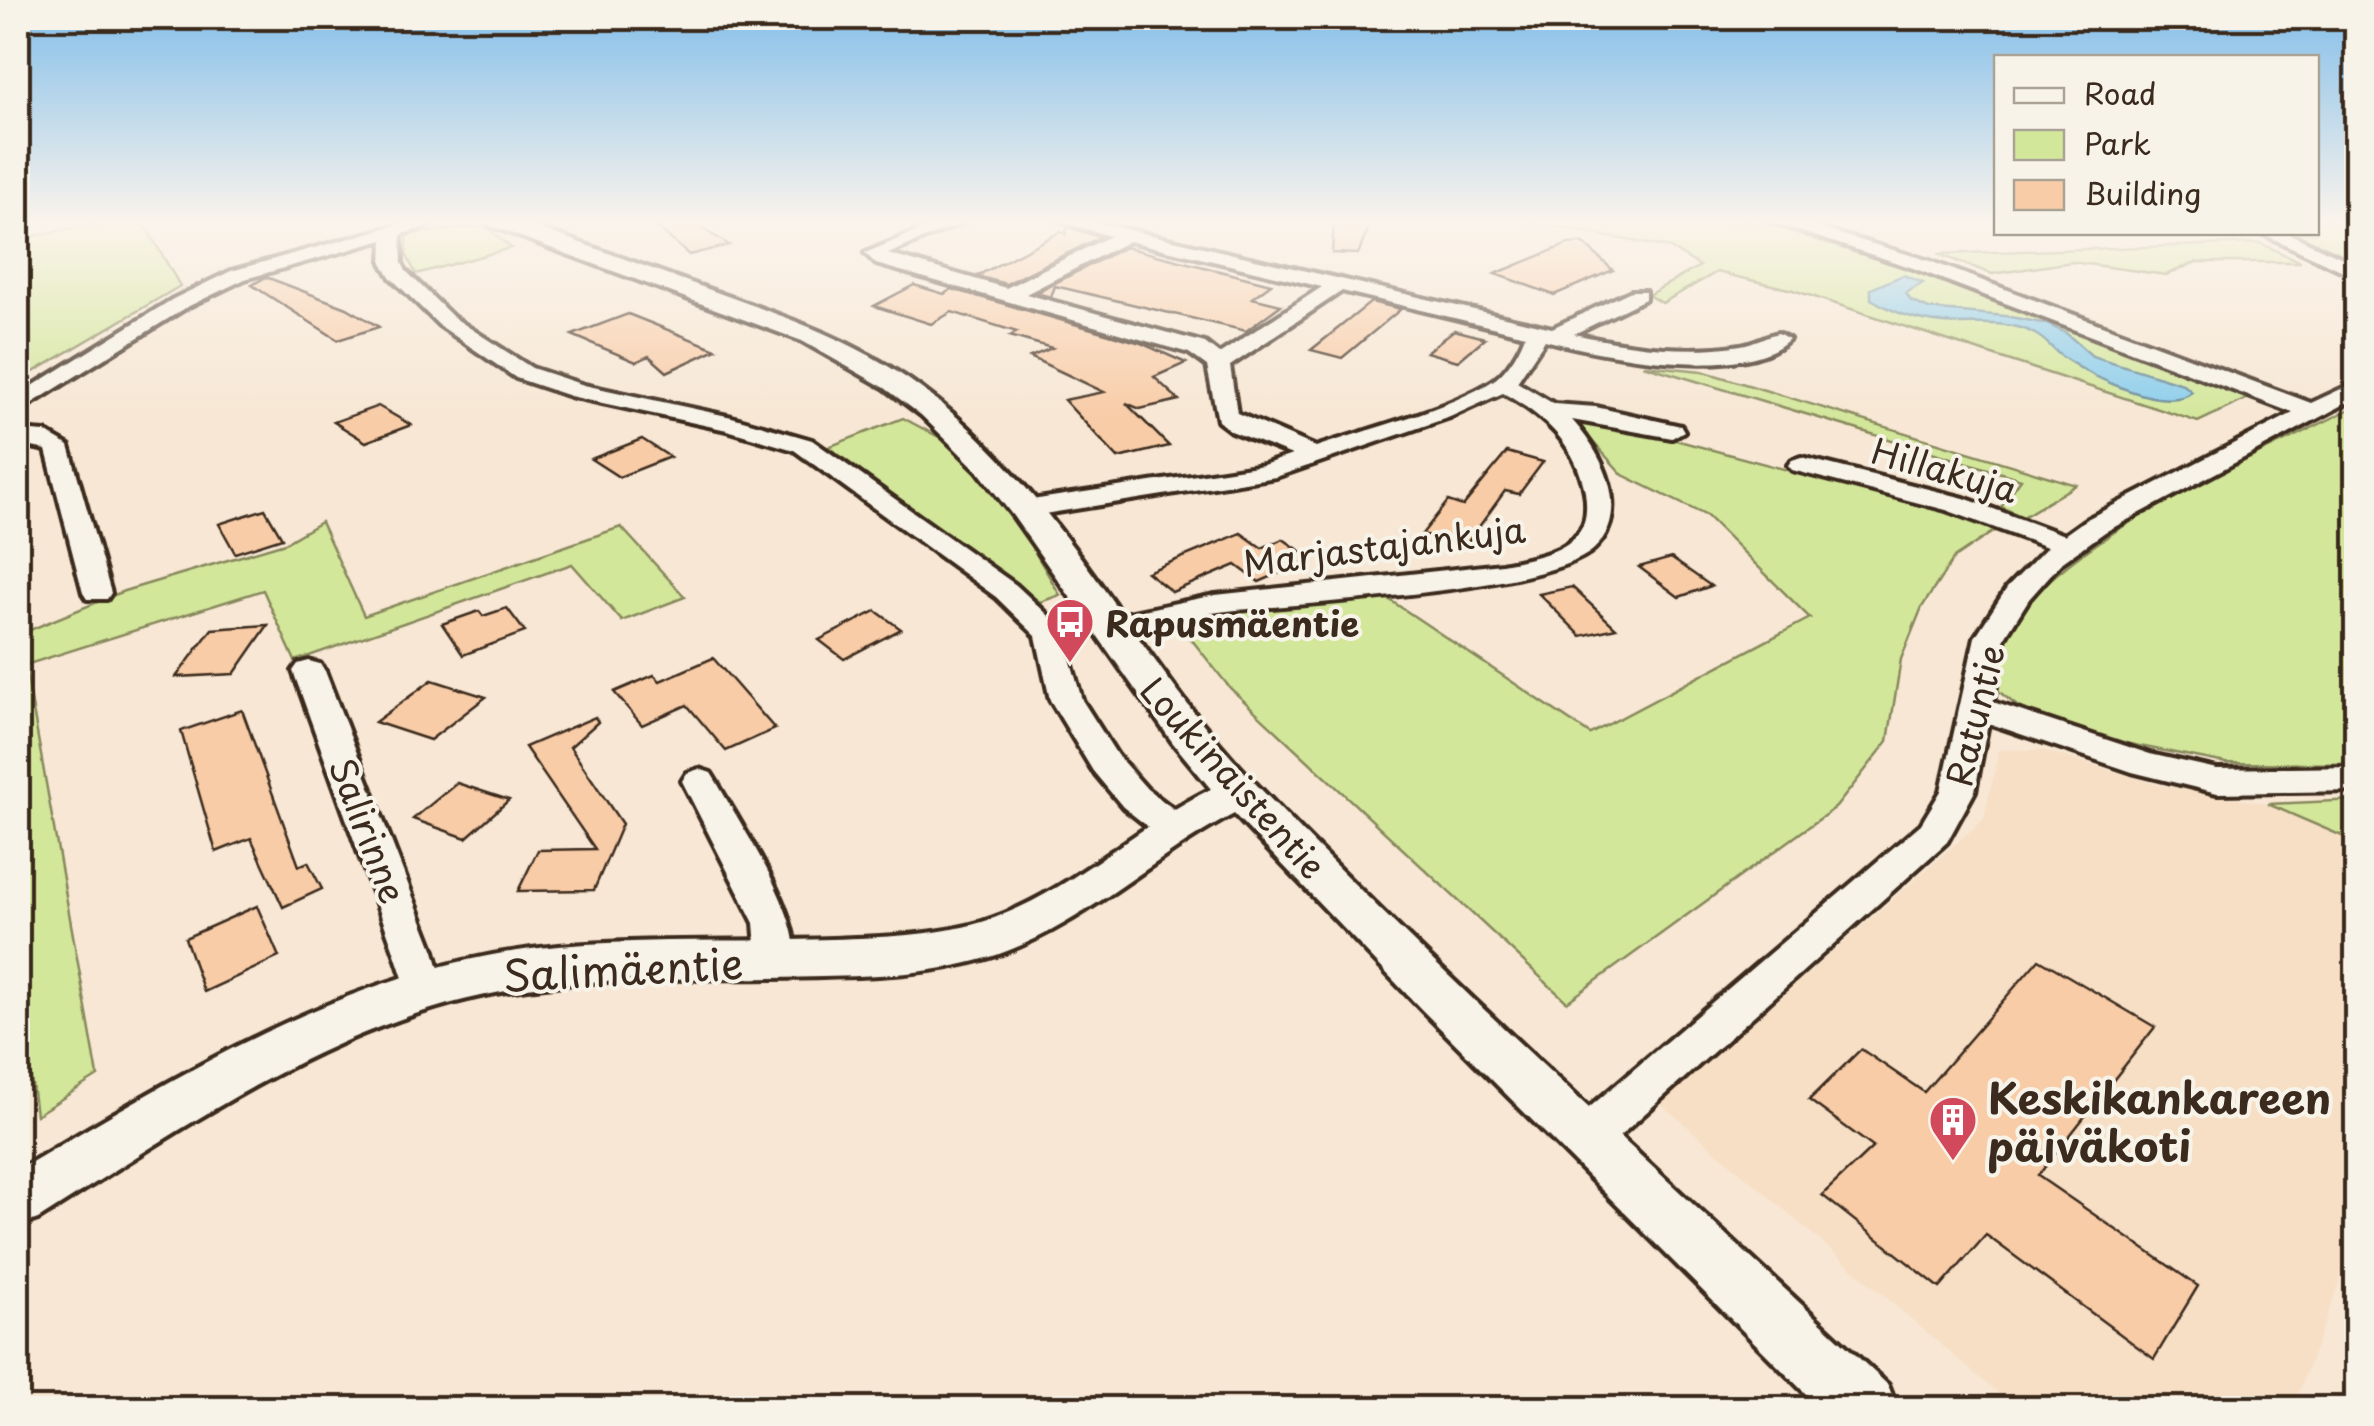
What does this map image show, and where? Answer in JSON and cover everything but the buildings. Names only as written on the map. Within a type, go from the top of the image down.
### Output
[{"type":"street","points":[[18,405],[212,287]]},
{"type":"street","points":[[411,287],[446,321],[524,373],[578,391],[732,424],[802,445],[1006,591],[1050,633],[1066,700],[1105,763],[1135,798],[1174,828]]},
{"type":"street","name":"Loukinaistentie","points":[[683,287],[760,314],[851,356],[931,409],[988,464],[1025,509],[1187,734],[1239,792],[1586,1138],[1865,1408]]},
{"type":"street","points":[[978,287],[1197,348],[1218,364],[1226,416],[1240,426],[1316,456]]},
{"type":"street","points":[[1008,295],[1025,287]]},
{"type":"street","points":[[1218,364],[1336,287]]},
{"type":"street","points":[[1345,287],[1607,348],[1706,356],[1750,351],[1778,338]]},
{"type":"street","points":[[1980,287],[2313,412]]},
{"type":"street","points":[[1025,509],[1221,481],[1267,472],[1316,456],[1442,412],[1504,384],[1545,334],[1638,296]]},
{"type":"street","name":"Marjastajankuja","points":[[1106,626],[1214,604],[1502,574],[1548,562],[1583,544],[1597,527],[1600,504],[1581,448],[1548,411],[1504,384]]},
{"type":"street","name":"Ratuntie","points":[[1586,1138],[1934,833],[1958,791],[1990,637],[2016,594],[2050,558],[2095,526],[2356,389]]},
{"type":"street","points":[[1548,411],[1596,414],[1672,431]]},
{"type":"street","points":[[18,437],[36,437],[57,446],[97,593]]},
{"type":"street","name":"Hillakuja","points":[[1801,465],[1955,504],[2068,546]]},
{"type":"street","name":"Salirinne","points":[[309,672],[414,951],[425,990]]},
{"type":"street","points":[[1974,707],[2144,764],[2217,781],[2356,779]]},
{"type":"street","points":[[698,781],[773,923],[777,960]]},
{"type":"street","name":"Salimäentie","points":[[18,1200],[228,1075],[321,1029],[425,990],[525,969],[923,954],[987,940],[1039,918],[1096,885],[1174,828],[1239,792]]},
{"type":"shaded area","points":[[1999,750],[2043,750],[2159,785],[2268,804],[2356,842],[2356,1237],[2293,1408],[2015,1408],[1660,1103],[1984,819]]},
{"type":"green space","points":[[18,287],[179,287],[18,381]]},
{"type":"green space","points":[[1663,287],[1691,287],[1662,303],[1648,295]]},
{"type":"green space","points":[[1778,287],[1963,287],[2253,396],[2198,422]]},
{"type":"green space","points":[[1643,365],[1702,371],[2076,485],[2023,517],[2001,507],[2021,479]]},
{"type":"green space","points":[[2356,406],[2356,764],[2226,763],[2099,738],[2022,710],[1992,686],[2013,621],[2047,582],[2085,552],[2175,497]]},
{"type":"green space","points":[[903,418],[950,443],[1009,507],[1060,595],[1040,602],[828,447]]},
{"type":"green space","points":[[1573,420],[1612,423],[2000,527],[1954,558],[1922,607],[1901,659],[1888,741],[1836,807],[1567,1002],[1230,688],[1176,620],[1378,592],[1590,734],[1810,618],[1707,516],[1623,475]]},
{"type":"green space","points":[[321,522],[364,616],[621,527],[685,597],[622,621],[572,564],[295,661],[263,590],[25,665],[98,1076],[36,1115],[18,978],[18,640],[25,632],[124,591],[285,543]]},
{"type":"green space","points":[[2356,800],[2356,842],[2268,804]]},
{"type":"water","points":[[1917,287],[1906,293],[1911,301],[1929,309],[2047,324],[2066,333],[2092,356],[2183,384],[2192,392],[2180,398],[2146,396],[2091,374],[2026,330],[1998,324],[1924,320],[1871,299],[1871,289]]},
{"type":"place","name":"Rapusmäentie","points":[[1070,664]]},
{"type":"place","name":"Keskikankareen päiväkoti","points":[[1953,1162]]}]
